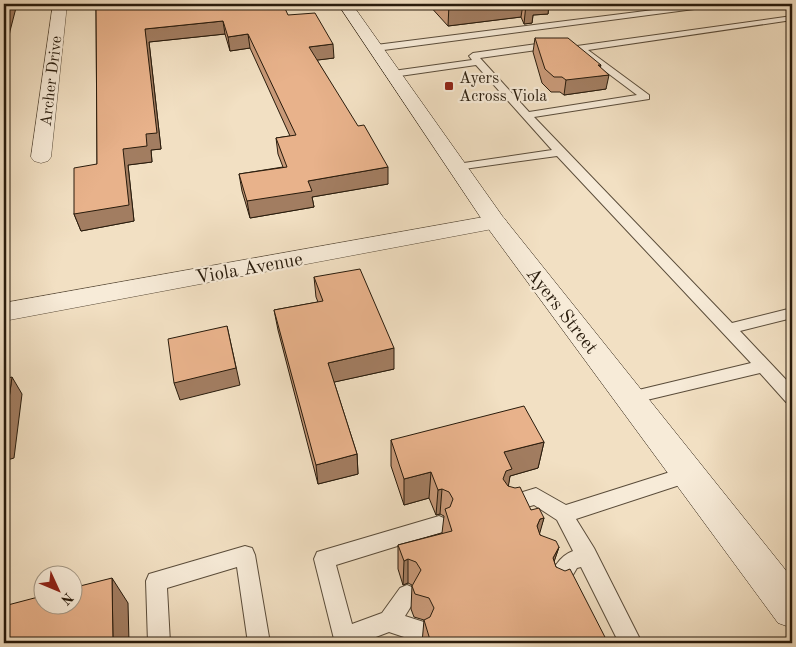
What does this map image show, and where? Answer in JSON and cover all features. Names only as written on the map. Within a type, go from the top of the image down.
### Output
[{"type":"main road","name":"Archer Drive","points":[[41,157],[60,4]]},
{"type":"main road","name":"Ayers Street","points":[[345,4],[495,222],[792,608]]},
{"type":"main road","name":"Viola Avenue","points":[[4,312],[495,222]]},
{"type":"lane","points":[[376,48],[717,4]]},
{"type":"lane","points":[[792,18],[571,48],[544,46],[473,56],[560,152],[792,397]]},
{"type":"lane","points":[[776,20],[792,29]]},
{"type":"lane","points":[[527,115],[645,97],[571,48]]},
{"type":"lane","points":[[393,74],[479,62]]},
{"type":"lane","points":[[457,167],[560,152]]},
{"type":"lane","points":[[729,329],[792,314]]},
{"type":"lane","points":[[630,398],[763,366]]},
{"type":"lane","points":[[564,514],[689,474]]},
{"type":"lane","points":[[510,504],[536,496],[564,514]]},
{"type":"lane","points":[[564,514],[569,557],[632,643]]},
{"type":"lane","points":[[407,595],[389,621],[345,640],[324,559],[439,525]]},
{"type":"lane","points":[[159,643],[156,581],[245,555],[259,643]]},
{"type":"lane","points":[[557,583],[569,557]]},
{"type":"lane","points":[[389,621],[418,631]]},
{"type":"building","points":[[4,4],[11,4],[4,31]]},
{"type":"building","points":[[96,4],[283,4],[288,15],[315,13],[333,44],[309,47],[358,126],[364,125],[388,167],[308,181],[312,191],[247,201],[239,174],[287,167],[276,138],[296,135],[248,34],[228,37],[223,21],[145,29],[157,133],[146,134],[147,146],[123,149],[129,205],[74,214],[74,168],[97,164]]},
{"type":"building","points":[[535,38],[568,38],[601,65],[598,65],[609,75],[566,80],[562,77],[554,77],[545,69]]},
{"type":"building","points":[[360,269],[394,348],[328,363],[357,454],[316,465],[274,310],[323,301],[314,277]]},
{"type":"building","points":[[227,326],[236,368],[174,383],[168,339]]},
{"type":"building","points":[[12,377],[4,435],[4,379]]},
{"type":"building","points":[[524,406],[544,442],[504,452],[512,469],[506,471],[503,479],[508,486],[520,487],[531,510],[539,508],[544,518],[540,519],[537,526],[540,535],[556,541],[559,547],[553,558],[556,567],[565,571],[570,569],[608,643],[431,643],[424,620],[430,617],[434,608],[429,598],[415,594],[412,586],[421,570],[416,562],[408,559],[404,561],[398,545],[452,531],[445,509],[450,507],[453,499],[449,492],[442,489],[438,490],[431,472],[404,479],[391,440]]},
{"type":"building","points":[[112,578],[113,643],[4,643],[4,606],[32,599],[32,614],[82,614],[82,586]]},
{"type":"place","name":"Ayers Across Viola","points":[[449,86]]}]
